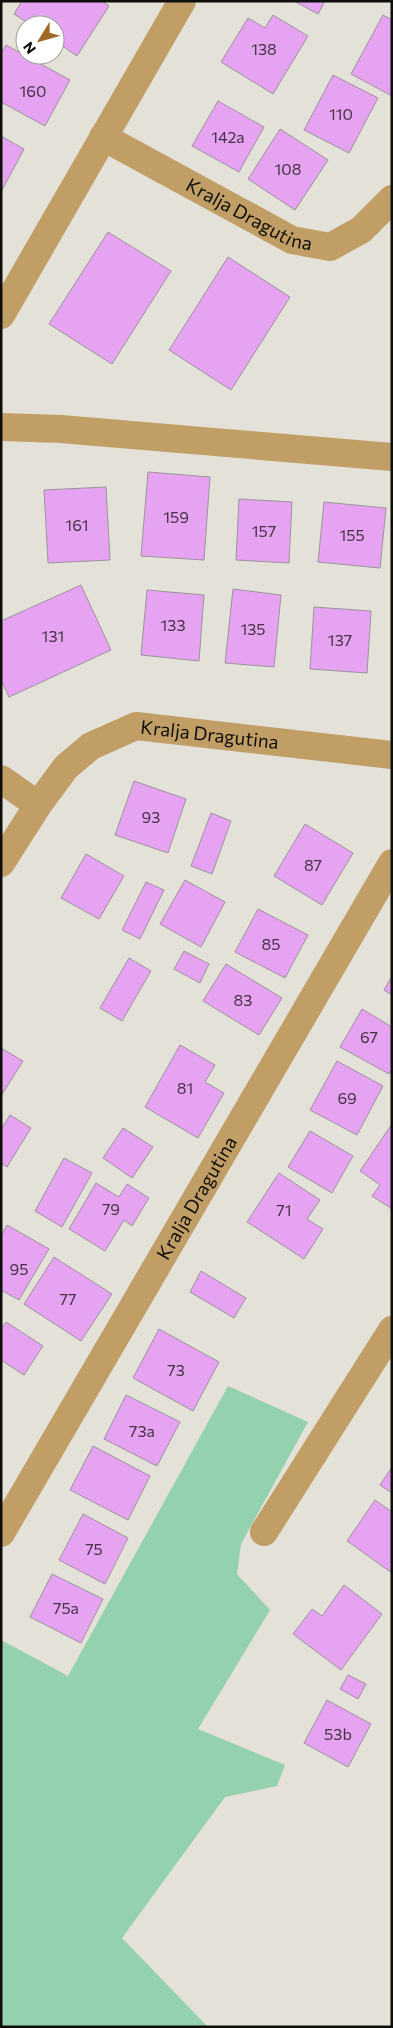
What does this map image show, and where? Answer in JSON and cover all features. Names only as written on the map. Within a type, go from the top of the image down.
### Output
[{"type":"street","points":[[1,315],[182,1]]},
{"type":"street","name":"Kralja Dragutina","points":[[103,137],[292,240],[330,247],[361,230],[392,199]]},
{"type":"street","points":[[1,427],[71,430],[392,457]]},
{"type":"street","name":"Kralja Dragutina","points":[[1,863],[38,805],[66,767],[91,746],[136,726],[392,755]]},
{"type":"street","points":[[1,779],[38,805]]},
{"type":"street","name":"Kralja Dragutina","points":[[1,1533],[392,863]]},
{"type":"street","points":[[264,1532],[392,1330]]},
{"type":"green space","points":[[228,1386],[308,1422],[241,1544],[237,1574],[270,1610],[198,1729],[285,1765],[277,1786],[225,1797],[122,1938],[208,2027],[1,2027],[1,1640],[68,1676]]},
{"type":"building","points":[[22,1],[102,1],[109,6],[77,56],[65,48],[65,15],[14,14]]},
{"type":"building","points":[[294,1],[325,1],[318,14]]},
{"type":"building","points":[[273,15],[308,36],[273,94],[221,62],[248,18],[265,28]]},
{"type":"building","points":[[383,15],[392,20],[392,96],[351,74]]},
{"type":"building","points":[[6,45],[15,50],[15,65],[43,65],[70,80],[45,126],[1,102],[1,54]]},
{"type":"building","points":[[333,75],[378,98],[349,153],[304,130]]},
{"type":"building","points":[[218,101],[264,127],[239,172],[192,146]]},
{"type":"building","points":[[280,129],[328,160],[295,210],[248,179]]},
{"type":"building","points":[[1,136],[24,149],[1,192]]},
{"type":"building","points":[[108,232],[171,271],[112,364],[49,324]]},
{"type":"building","points":[[228,257],[290,297],[231,390],[169,350]]},
{"type":"building","points":[[148,472],[210,477],[204,560],[141,556]]},
{"type":"building","points":[[106,487],[110,560],[48,563],[44,490]]},
{"type":"building","points":[[239,499],[292,502],[289,563],[236,560]]},
{"type":"building","points":[[324,502],[386,508],[380,568],[318,562]]},
{"type":"building","points":[[81,585],[111,650],[9,697],[1,680],[1,621]]},
{"type":"building","points":[[233,589],[281,595],[274,667],[225,663]]},
{"type":"building","points":[[147,590],[204,595],[199,661],[141,655]]},
{"type":"building","points":[[314,607],[371,611],[367,673],[310,669]]},
{"type":"building","points":[[134,781],[186,799],[168,853],[115,835]]},
{"type":"building","points":[[211,813],[231,821],[212,874],[191,866]]},
{"type":"building","points":[[305,824],[353,853],[322,905],[274,876]]},
{"type":"building","points":[[86,854],[124,876],[99,919],[61,898]]},
{"type":"building","points":[[185,880],[225,902],[201,947],[160,924]]},
{"type":"building","points":[[146,882],[164,890],[140,939],[122,930]]},
{"type":"building","points":[[258,909],[308,935],[285,978],[235,952]]},
{"type":"building","points":[[184,951],[209,964],[200,983],[174,969]]},
{"type":"building","points":[[129,958],[151,971],[122,1021],[100,1008]]},
{"type":"building","points":[[226,964],[282,998],[259,1035],[203,1001]]},
{"type":"building","points":[[392,976],[392,995],[384,990]]},
{"type":"building","points":[[362,1009],[392,1027],[392,1069],[389,1074],[340,1047]]},
{"type":"building","points":[[180,1045],[215,1065],[205,1082],[224,1093],[198,1138],[145,1107]]},
{"type":"building","points":[[1,1048],[23,1061],[1,1096]]},
{"type":"building","points":[[337,1061],[383,1086],[357,1135],[310,1110]]},
{"type":"building","points":[[10,1115],[31,1128],[7,1167],[1,1163],[1,1130]]},
{"type":"building","points":[[392,1124],[392,1209],[372,1196],[380,1185],[360,1171]]},
{"type":"building","points":[[123,1128],[153,1147],[132,1178],[103,1158]]},
{"type":"building","points":[[310,1131],[353,1156],[332,1193],[288,1167]]},
{"type":"building","points":[[64,1158],[92,1173],[62,1227],[35,1211]]},
{"type":"building","points":[[279,1173],[320,1200],[307,1219],[323,1229],[304,1259],[247,1222]]},
{"type":"building","points":[[96,1183],[119,1197],[127,1184],[149,1198],[132,1226],[124,1220],[105,1251],[69,1229]]},
{"type":"building","points":[[7,1225],[49,1249],[19,1300],[1,1290],[1,1236]]},
{"type":"building","points":[[54,1257],[112,1294],[81,1341],[24,1304]]},
{"type":"building","points":[[201,1271],[246,1298],[234,1318],[190,1292]]},
{"type":"building","points":[[6,1322],[43,1346],[24,1375],[1,1360],[1,1329]]},
{"type":"building","points":[[159,1329],[219,1362],[193,1411],[133,1378]]},
{"type":"building","points":[[126,1395],[180,1422],[157,1466],[104,1439]]},
{"type":"building","points":[[93,1446],[150,1476],[128,1520],[70,1490]]},
{"type":"building","points":[[392,1467],[392,1493],[380,1485]]},
{"type":"building","points":[[375,1500],[392,1512],[392,1573],[347,1541]]},
{"type":"building","points":[[83,1514],[128,1538],[105,1584],[59,1560]]},
{"type":"building","points":[[52,1574],[103,1599],[81,1643],[30,1617]]},
{"type":"building","points":[[344,1585],[382,1614],[341,1670],[293,1634],[312,1609],[322,1616]]},
{"type":"building","points":[[348,1675],[366,1684],[358,1699],[340,1689]]},
{"type":"building","points":[[327,1700],[371,1724],[348,1767],[304,1743]]}]
